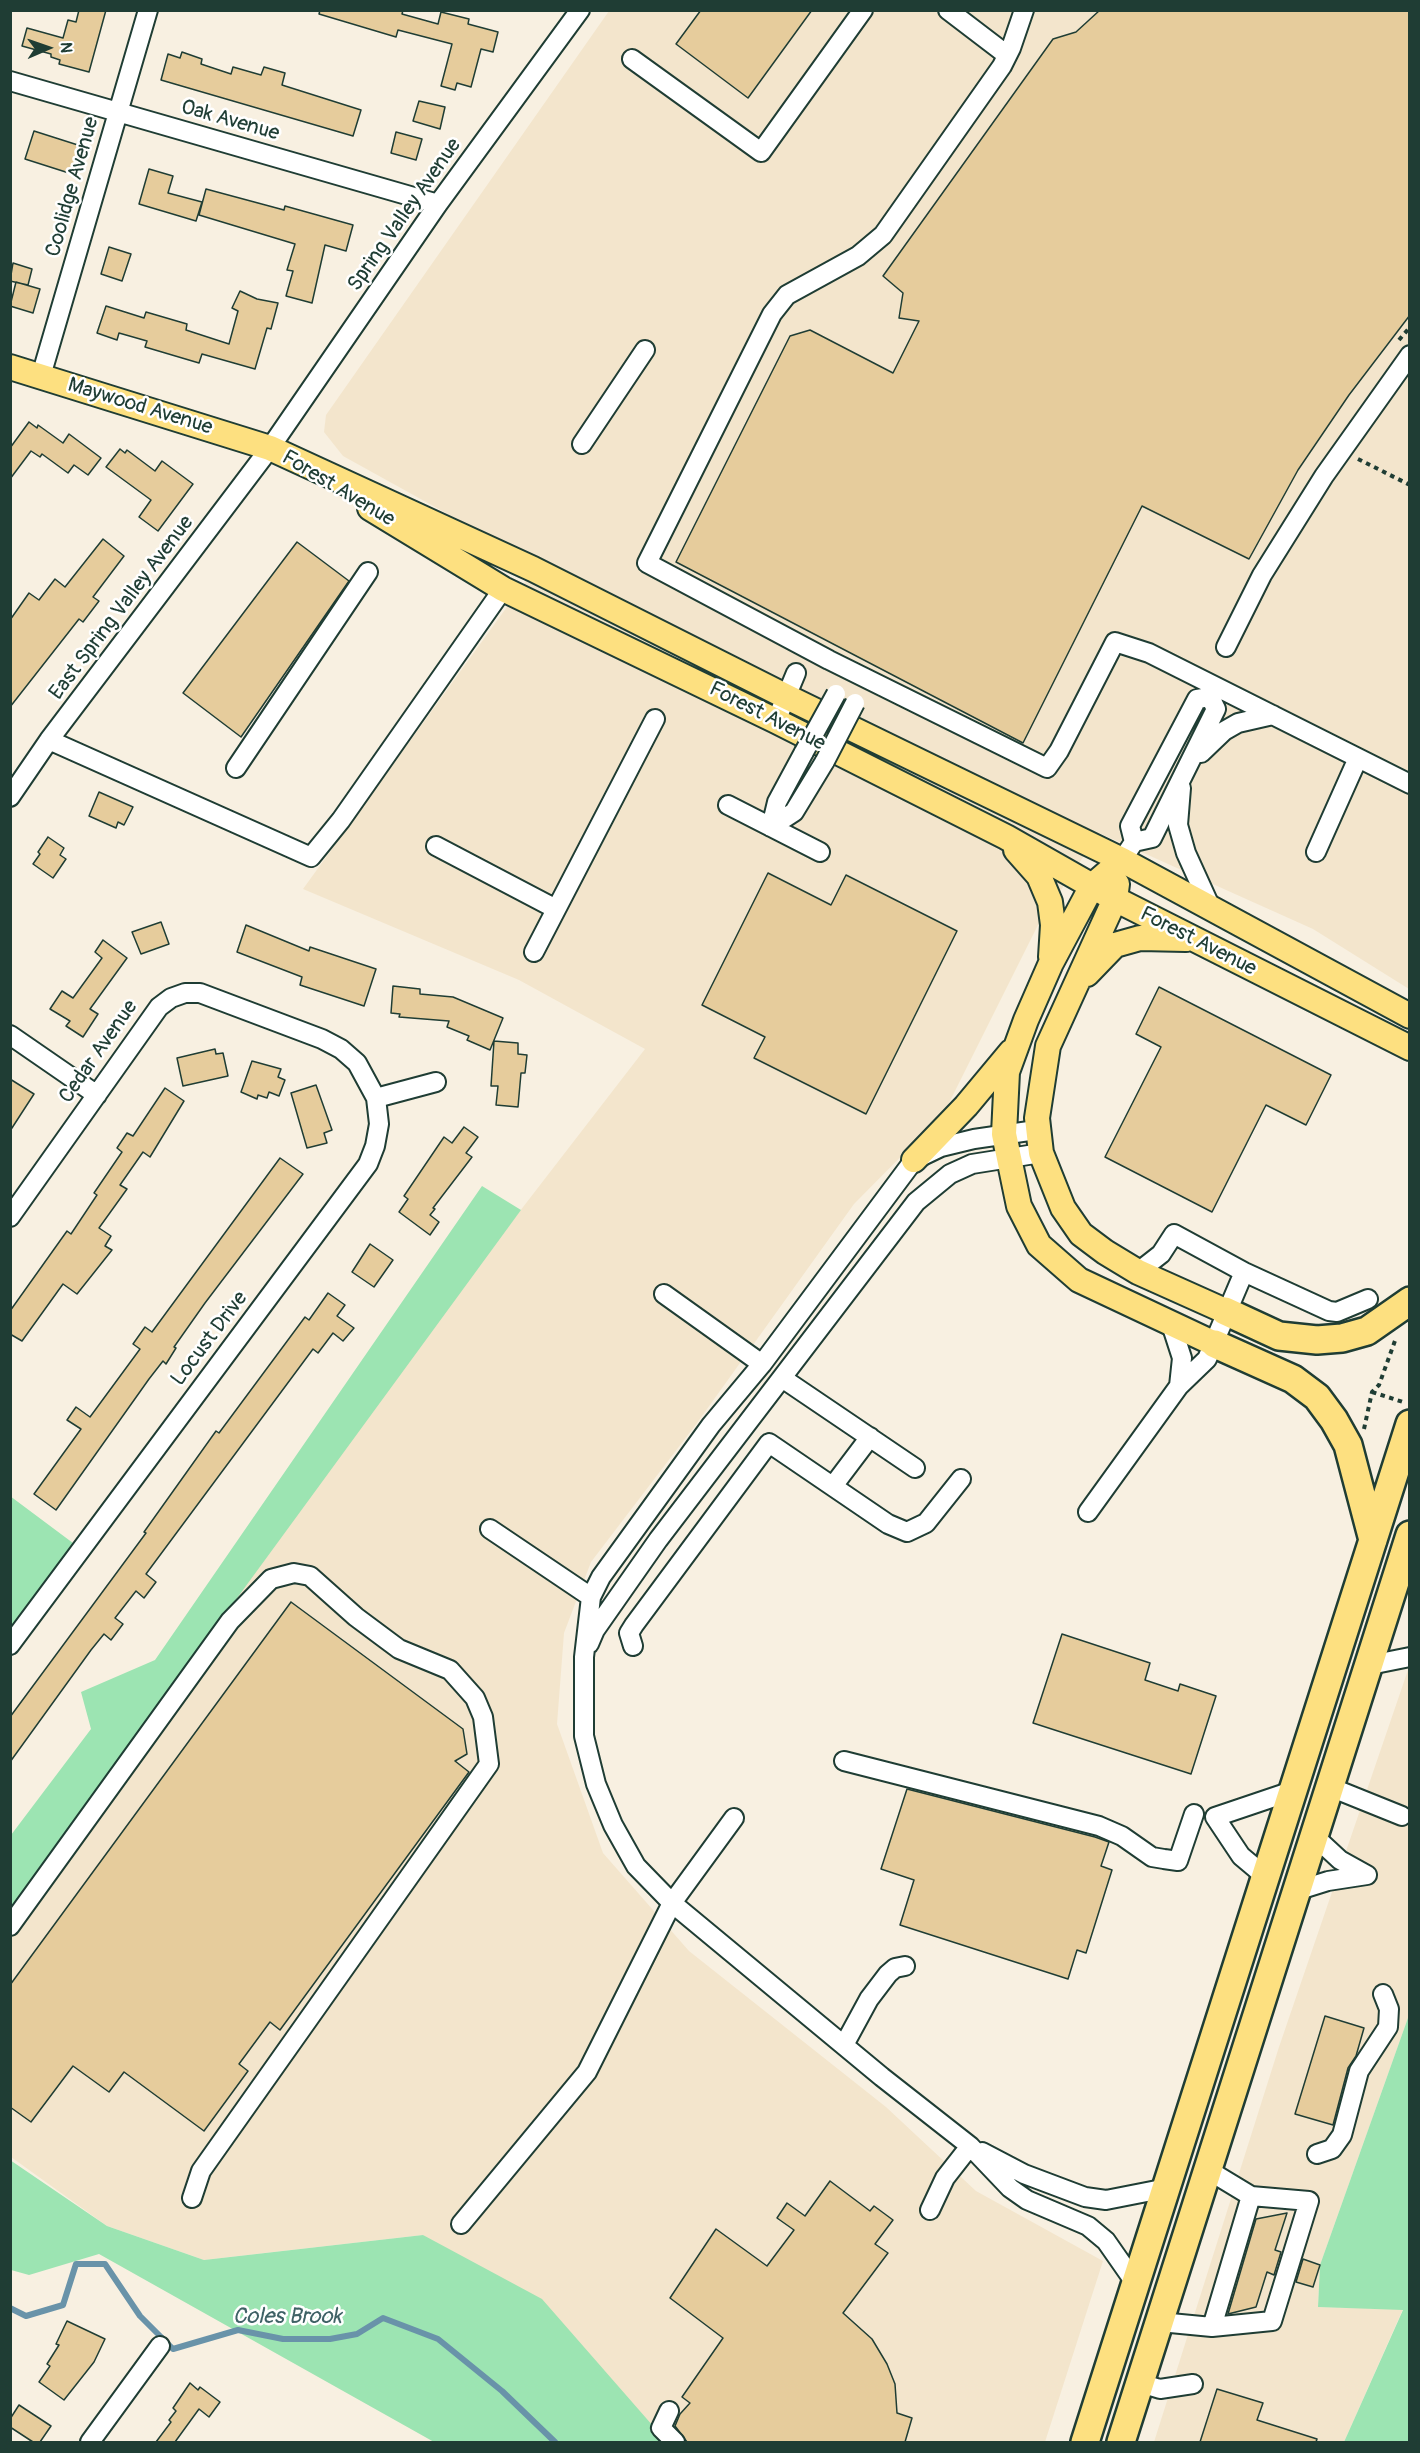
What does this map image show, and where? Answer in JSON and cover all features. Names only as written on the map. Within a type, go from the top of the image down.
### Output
[{"type":"highway","points":[[1225,1311],[1279,1336],[1317,1340],[1342,1338],[1367,1331],[1410,1301]]},
{"type":"highway","points":[[1215,1344],[1293,1379],[1317,1397],[1334,1420],[1348,1445],[1373,1540]]},
{"type":"highway","points":[[1085,2442],[1410,1424]]},
{"type":"highway","points":[[1128,2441],[1140,2383],[1410,1535]]},
{"type":"main road","name":"Maywood Avenue","points":[[10,367],[270,448]]},
{"type":"main road","name":"Forest Avenue","points":[[270,448],[504,589],[776,721],[1006,837],[1115,899],[1410,1048]]},
{"type":"main road","name":"Forest Avenue","points":[[270,448],[533,569],[787,697],[1128,851],[1211,908],[1410,1016]]},
{"type":"main road","points":[[1006,837],[1039,876],[1050,902],[1053,925],[1051,963]]},
{"type":"main road","points":[[1128,851],[1092,886],[1051,963],[1016,1045],[1007,1072],[1004,1134],[1008,1158],[1019,1206],[1039,1245],[1079,1280],[1215,1344]]},
{"type":"main road","points":[[1128,851],[1115,899],[1048,1046],[1040,1086],[1039,1142],[1063,1208],[1081,1233],[1104,1252],[1138,1272],[1225,1311]]},
{"type":"main road","points":[[1076,984],[1115,945],[1140,938],[1193,939]]},
{"type":"main road","points":[[914,1160],[966,1106],[1016,1045]]},
{"type":"street","name":"Coolidge Avenue","points":[[40,376],[148,10]]},
{"type":"street","points":[[632,59],[761,152],[863,10]]},
{"type":"street","points":[[948,10],[1007,55]]},
{"type":"street","points":[[1024,10],[1007,55],[883,235],[858,256],[788,295],[772,314],[647,563],[868,679],[1047,768],[1059,751],[1115,642],[1149,653],[1213,691],[1273,715],[1410,784]]},
{"type":"street","name":"Spring Valley Avenue","points":[[270,448],[574,12]]},
{"type":"street","name":"Oak Avenue","points":[[10,81],[438,204]]},
{"type":"street","points":[[582,444],[645,350]]},
{"type":"street","points":[[1226,647],[1262,575],[1324,476],[1410,355]]},
{"type":"street","name":"East Spring Valley Avenue","points":[[13,787],[270,448]]},
{"type":"street","points":[[236,768],[368,572]]},
{"type":"street","points":[[49,740],[311,857],[341,820],[504,589]]},
{"type":"street","points":[[771,827],[777,802],[849,669]]},
{"type":"street","points":[[776,721],[796,674]]},
{"type":"street","points":[[771,827],[794,812],[825,761],[868,679]]},
{"type":"street","points":[[1128,851],[1152,838],[1216,709],[1213,691]]},
{"type":"street","points":[[1128,851],[1130,826],[1197,699],[1213,691]]},
{"type":"street","points":[[1211,908],[1186,853],[1178,825],[1187,771],[1214,740],[1238,723],[1273,715]]},
{"type":"street","points":[[534,952],[656,719]]},
{"type":"street","points":[[1316,852],[1358,758]]},
{"type":"street","points":[[728,805],[820,852]]},
{"type":"street","points":[[436,846],[556,909]]},
{"type":"street","name":"Cedar Avenue","points":[[10,1217],[159,1007],[171,998],[200,993],[310,1035],[340,1049],[357,1063],[376,1098]]},
{"type":"street","points":[[10,1035],[97,1095]]},
{"type":"street","points":[[376,1098],[436,1082]]},
{"type":"street","name":"Locust Drive","points":[[10,1645],[368,1164],[375,1146],[379,1124],[376,1098]]},
{"type":"street","points":[[1039,1142],[1004,1134],[941,1147],[914,1160],[762,1364],[711,1425],[601,1577],[591,1597],[584,1657],[584,1736],[596,1784],[613,1826],[636,1866],[672,1904],[844,2046],[970,2146],[1010,2188],[1027,2200],[1071,2217],[1106,2241],[1136,2284]]},
{"type":"street","points":[[584,1657],[595,1630],[658,1540],[916,1202],[950,1174],[972,1164],[1008,1158],[1039,1142]]},
{"type":"street","points":[[1138,1272],[1161,1254],[1174,1234],[1244,1272],[1329,1311],[1337,1311],[1368,1299]]},
{"type":"street","points":[[1088,1512],[1179,1386],[1207,1359],[1215,1344],[1225,1311],[1244,1272]]},
{"type":"street","points":[[664,1294],[762,1364]]},
{"type":"street","points":[[1171,1324],[1182,1358],[1179,1386]]},
{"type":"street","points":[[782,1378],[915,1468]]},
{"type":"street","points":[[833,1486],[870,1437]]},
{"type":"street","points":[[633,1646],[629,1633],[634,1625],[769,1443],[888,1524],[907,1532],[926,1523],[961,1479]]},
{"type":"street","points":[[490,1529],[591,1597]]},
{"type":"street","points":[[10,1926],[230,1621],[271,1579],[294,1573],[310,1576],[356,1617],[399,1648],[450,1670],[475,1698],[483,1717],[489,1764],[201,2171],[192,2198]]},
{"type":"street","points":[[1370,1665],[1410,1657]]},
{"type":"street","points":[[844,1761],[1099,1826],[1122,1836],[1152,1857],[1164,1859],[1178,1861],[1194,1814]]},
{"type":"street","points":[[1330,1787],[1402,1816]]},
{"type":"street","points":[[1266,1877],[1241,1856],[1215,1817],[1292,1791]]},
{"type":"street","points":[[461,2224],[587,2072],[672,1904],[734,1818]]},
{"type":"street","points":[[1296,1891],[1328,1881],[1367,1875],[1340,1860],[1314,1836]]},
{"type":"street","points":[[844,2046],[870,1999],[888,1974],[895,1968],[905,1966]]},
{"type":"street","points":[[1317,2154],[1332,2149],[1342,2134],[1359,2071],[1388,2027],[1389,2009],[1383,1994]]},
{"type":"street","points":[[970,2146],[1024,2174],[1085,2197],[1106,2200],[1167,2188]]},
{"type":"street","points":[[930,2210],[945,2178],[970,2146]]},
{"type":"street","points":[[1160,2322],[1212,2327],[1272,2321],[1309,2201],[1251,2196],[1208,2170]]},
{"type":"street","points":[[1212,2327],[1251,2196]]},
{"type":"street","points":[[90,2442],[160,2346]]},
{"type":"street","points":[[1140,2383],[1160,2389],[1193,2385]]},
{"type":"street","points":[[669,2411],[661,2428],[675,2442]]},
{"type":"path","points":[[1364,1428],[1372,1392],[1379,1384],[1399,1329]]},
{"type":"path","points":[[1372,1392],[1410,1404]]},
{"type":"shaded area","points":[[609,11],[1409,11],[1409,989],[1313,929],[1099,833],[1039,923],[944,1113],[854,1204],[697,1423],[591,1562],[564,1633],[557,1724],[603,1853],[689,1951],[886,2107],[976,2191],[1103,2261],[1045,2442],[667,2442],[423,2235],[204,2260],[107,2226],[11,2157],[11,1907],[476,1268],[645,1049],[519,980],[303,889],[538,564],[343,456],[324,432],[326,415]]},
{"type":"shaded area","points":[[1409,1667],[1409,2015],[1320,2265],[1318,2307],[1403,2309],[1344,2442],[1154,2442],[1279,2047]]},
{"type":"green space","points":[[482,1186],[521,1210],[11,1907],[11,1835],[91,1729],[81,1692],[155,1660]]},
{"type":"green space","points":[[10,1496],[81,1549],[10,1645]]},
{"type":"green space","points":[[1409,2015],[1409,2442],[1344,2442],[1403,2310],[1318,2307],[1320,2265]]},
{"type":"green space","points":[[10,2160],[107,2226],[204,2260],[423,2235],[542,2299],[667,2442],[434,2442],[99,2254],[29,2275],[11,2270]]},
{"type":"building","points":[[79,10],[106,10],[89,72],[59,64],[60,60],[51,57],[51,54],[22,46],[27,28],[63,38],[68,20],[76,22]]},
{"type":"building","points":[[320,10],[403,10],[402,14],[438,24],[441,12],[469,19],[468,24],[498,32],[493,52],[481,49],[471,87],[457,83],[455,90],[441,86],[452,44],[398,30],[396,37],[319,14]]},
{"type":"building","points":[[701,10],[812,10],[748,98],[676,44]]},
{"type":"building","points":[[1100,10],[1410,10],[1410,315],[1349,395],[1298,470],[1249,559],[1142,506],[1023,743],[676,562],[790,336],[810,330],[893,373],[919,321],[899,318],[903,293],[883,276],[1053,39],[1076,32]]},
{"type":"building","points":[[182,52],[202,59],[201,64],[231,74],[233,67],[261,75],[264,67],[285,73],[282,85],[361,110],[353,136],[161,80],[168,54],[180,58]]},
{"type":"building","points":[[419,101],[445,107],[440,129],[413,121]]},
{"type":"building","points":[[34,131],[81,146],[72,174],[25,159]]},
{"type":"building","points":[[396,132],[422,139],[416,160],[391,153]]},
{"type":"building","points":[[149,169],[173,176],[168,193],[202,202],[196,221],[139,204]]},
{"type":"building","points":[[206,189],[284,210],[285,206],[353,225],[346,251],[325,245],[312,303],[286,296],[293,271],[287,270],[295,244],[199,215]]},
{"type":"building","points":[[109,247],[131,254],[122,281],[101,274]]},
{"type":"building","points":[[13,263],[32,269],[28,285],[10,281]]},
{"type":"building","points":[[16,282],[40,289],[33,313],[10,306]]},
{"type":"building","points":[[240,291],[257,299],[278,303],[271,329],[267,328],[255,369],[202,354],[199,363],[145,347],[147,341],[119,333],[117,340],[97,333],[106,306],[144,318],[146,312],[187,324],[186,330],[229,344],[238,311],[232,308]]},
{"type":"building","points":[[29,422],[37,428],[38,425],[63,443],[69,434],[101,458],[88,475],[74,465],[68,473],[42,454],[40,457],[31,451],[10,479],[10,448]]},
{"type":"building","points":[[120,449],[125,453],[127,450],[155,471],[162,461],[193,484],[158,531],[139,517],[151,500],[106,467]]},
{"type":"building","points":[[103,539],[124,556],[93,597],[99,601],[83,622],[79,619],[10,707],[10,620],[29,593],[39,600],[55,579],[65,587]]},
{"type":"building","points":[[297,542],[349,581],[241,737],[183,693]]},
{"type":"building","points":[[99,792],[133,807],[124,825],[118,822],[116,828],[89,816]]},
{"type":"building","points":[[48,837],[64,848],[60,855],[66,859],[53,878],[33,864]]},
{"type":"building","points":[[768,873],[831,905],[846,875],[957,931],[866,1114],[754,1058],[765,1037],[702,1005]]},
{"type":"building","points":[[161,922],[169,944],[141,954],[132,932]]},
{"type":"building","points":[[246,925],[309,951],[310,947],[376,969],[364,1006],[300,985],[302,977],[237,952]]},
{"type":"building","points":[[103,940],[127,958],[90,1009],[98,1014],[83,1037],[66,1026],[70,1021],[50,1009],[62,991],[73,998],[102,958],[95,952]]},
{"type":"building","points":[[393,986],[420,989],[420,994],[453,997],[503,1018],[490,1050],[467,1040],[469,1036],[447,1027],[449,1021],[399,1017],[400,1014],[391,1013]]},
{"type":"building","points":[[1159,987],[1331,1075],[1306,1125],[1266,1105],[1212,1212],[1105,1157],[1161,1047],[1136,1034]]},
{"type":"building","points":[[494,1041],[518,1043],[518,1054],[527,1055],[525,1073],[521,1073],[518,1107],[496,1105],[498,1086],[491,1086]]},
{"type":"building","points":[[215,1049],[216,1054],[223,1053],[228,1076],[183,1086],[177,1058]]},
{"type":"building","points":[[252,1061],[281,1069],[278,1077],[285,1080],[279,1096],[269,1092],[267,1098],[258,1095],[257,1099],[241,1092]]},
{"type":"building","points":[[10,1079],[34,1094],[10,1131]]},
{"type":"building","points":[[316,1085],[332,1130],[324,1133],[327,1143],[307,1148],[291,1093]]},
{"type":"building","points":[[165,1088],[184,1101],[150,1157],[143,1152],[120,1185],[127,1189],[99,1228],[111,1236],[105,1246],[112,1250],[77,1294],[63,1284],[22,1341],[10,1334],[10,1311],[67,1231],[71,1234],[97,1195],[94,1193],[122,1152],[117,1148],[127,1133],[133,1136]]},
{"type":"building","points":[[464,1127],[478,1137],[466,1153],[472,1157],[433,1208],[435,1209],[430,1215],[439,1222],[430,1235],[399,1212],[408,1199],[404,1196],[444,1137],[452,1143]]},
{"type":"building","points":[[280,1158],[303,1174],[205,1303],[174,1347],[176,1348],[166,1364],[163,1361],[149,1379],[56,1510],[34,1494],[81,1429],[67,1420],[76,1407],[90,1417],[140,1349],[133,1344],[145,1327],[152,1332]]},
{"type":"building","points":[[370,1244],[393,1260],[374,1287],[352,1272]]},
{"type":"building","points":[[328,1293],[345,1305],[337,1316],[354,1328],[343,1341],[333,1333],[318,1353],[313,1349],[146,1574],[156,1582],[144,1598],[136,1591],[115,1618],[123,1624],[111,1640],[104,1634],[10,1762],[10,1717],[146,1533],[144,1532],[216,1431],[219,1433],[305,1317],[309,1320]]},
{"type":"building","points":[[291,1602],[463,1729],[467,1754],[455,1761],[469,1772],[280,2030],[270,2022],[239,2064],[248,2071],[204,2131],[124,2072],[109,2092],[73,2066],[31,2122],[10,2107],[10,1985]]},
{"type":"building","points":[[1062,1634],[1150,1663],[1145,1680],[1178,1691],[1180,1684],[1216,1696],[1191,1774],[1033,1723]]},
{"type":"building","points":[[907,1789],[1109,1842],[1101,1866],[1112,1870],[1086,1953],[1077,1950],[1068,1979],[900,1925],[914,1880],[881,1869]]},
{"type":"building","points":[[1325,2016],[1364,2028],[1356,2056],[1348,2068],[1333,2125],[1295,2114]]},
{"type":"building","points":[[830,2181],[870,2211],[874,2206],[893,2220],[875,2244],[888,2253],[843,2313],[872,2339],[887,2364],[895,2384],[897,2413],[912,2418],[905,2442],[687,2442],[675,2426],[680,2414],[690,2403],[682,2397],[723,2338],[670,2298],[716,2229],[767,2266],[794,2230],[777,2218],[787,2203],[805,2216]]},
{"type":"building","points":[[1287,2213],[1275,2250],[1281,2252],[1274,2275],[1267,2272],[1256,2307],[1228,2314],[1256,2219]]},
{"type":"building","points":[[1303,2259],[1320,2265],[1313,2287],[1296,2282]]},
{"type":"building","points":[[67,2321],[105,2339],[94,2362],[64,2400],[39,2382],[50,2366],[47,2364],[59,2345],[56,2344]]},
{"type":"building","points":[[190,2383],[198,2390],[200,2387],[220,2402],[209,2417],[199,2409],[175,2442],[156,2442],[171,2422],[169,2420],[176,2411],[173,2408]]},
{"type":"building","points":[[1217,2389],[1263,2403],[1257,2420],[1317,2439],[1316,2442],[1200,2442]]},
{"type":"building","points":[[19,2405],[51,2426],[40,2442],[33,2442],[10,2427],[10,2419]]},
{"type":"waterway","name":"Coles Brook","points":[[10,2308],[26,2316],[63,2305],[76,2264],[105,2264],[140,2316],[173,2349],[238,2330],[283,2339],[330,2339],[357,2334],[383,2318],[438,2339],[502,2391],[555,2442]]}]
